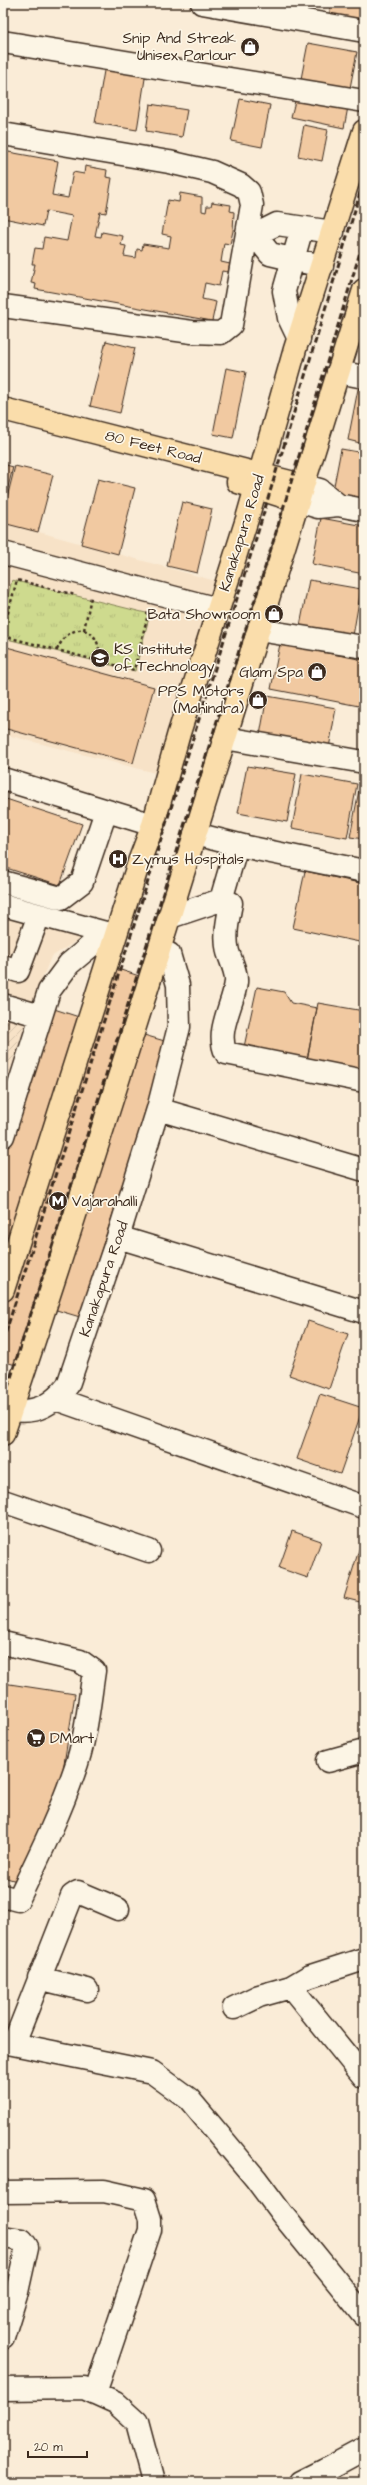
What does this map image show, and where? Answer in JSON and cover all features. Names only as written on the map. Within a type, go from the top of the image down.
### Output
[{"type":"main road","name":"Kanakapura Road","points":[[3,1290],[111,933],[151,830],[218,609],[259,481],[299,339],[364,131]]},
{"type":"main road","points":[[6,1423],[160,951],[300,493],[364,290]]},
{"type":"main road","name":"80 Feet Road","points":[[3,409],[300,493]]},
{"type":"main road","name":"80 Feet Road","points":[[3,423],[259,481]]},
{"type":"street","points":[[202,3],[364,31]]},
{"type":"street","points":[[3,42],[364,102]]},
{"type":"street","points":[[3,134],[100,149],[212,172],[241,185],[249,192],[252,205],[251,235],[231,324],[221,333],[192,332],[3,306]]},
{"type":"street","points":[[251,235],[277,224],[333,232]]},
{"type":"street","points":[[299,339],[284,300],[284,291],[302,228]]},
{"type":"street","points":[[251,235],[270,254],[322,266]]},
{"type":"street","points":[[338,372],[364,377]]},
{"type":"street","points":[[300,493],[320,490],[338,505],[364,510]]},
{"type":"street","points":[[3,552],[218,609]]},
{"type":"street","points":[[258,630],[364,647]]},
{"type":"street","points":[[225,738],[364,762]]},
{"type":"street","points":[[3,779],[151,830]]},
{"type":"street","points":[[3,788],[103,820],[151,830]]},
{"type":"street","points":[[3,882],[62,898],[82,882],[103,820]]},
{"type":"street","points":[[195,834],[237,845],[364,871]]},
{"type":"street","points":[[221,900],[237,845]]},
{"type":"street","points":[[170,917],[221,900],[231,903],[225,931],[228,950],[237,980],[224,1027],[222,1047],[226,1053],[364,1081]]},
{"type":"street","points":[[3,905],[111,933]]},
{"type":"street","points":[[3,966],[18,971],[39,915]]},
{"type":"street","points":[[3,1136],[49,991],[69,964],[111,933]]},
{"type":"street","name":"Kanakapura Road","points":[[56,1400],[68,1384],[118,1237],[158,1109],[179,1027],[178,985],[169,954],[160,951]]},
{"type":"street","points":[[3,1005],[41,1016]]},
{"type":"street","points":[[158,1109],[364,1170]]},
{"type":"street","points":[[118,1237],[364,1312]]},
{"type":"street","points":[[6,1423],[27,1412],[56,1400],[364,1507]]},
{"type":"street","points":[[3,1501],[149,1551]]},
{"type":"street","points":[[3,1643],[80,1661],[94,1671],[84,1734],[75,1771],[58,1813],[18,1900],[3,1896]]},
{"type":"street","points":[[328,1761],[364,1751]]},
{"type":"street","points":[[118,1909],[78,1892],[72,1896],[39,1978],[8,2043],[152,2072],[189,2099],[256,2179],[282,2214],[364,2315]]},
{"type":"street","points":[[234,2008],[259,1996],[291,1987],[308,1977],[364,1959]]},
{"type":"street","points":[[39,1978],[87,1990]]},
{"type":"street","points":[[291,1987],[364,2077]]},
{"type":"street","points":[[3,2192],[104,2191],[144,2200],[150,2219],[150,2230],[95,2393]]},
{"type":"street","points":[[3,2237],[22,2240],[28,2247],[17,2292],[3,2337]]},
{"type":"street","points":[[3,2389],[84,2388],[115,2402],[137,2422],[153,2482]]},
{"type":"street","points":[[301,2482],[323,2476],[364,2449]]},
{"type":"path","points":[[84,630],[94,577]]},
{"type":"path","points":[[3,631],[16,580],[98,601]]},
{"type":"path","points":[[3,636],[134,670],[148,614],[141,612]]},
{"type":"path","points":[[57,650],[62,639],[71,631],[84,630],[96,637],[100,649],[99,661]]},
{"type":"shaded area","name":"KS Institute of Technology","points":[[3,522],[219,582],[163,775],[3,734]]},
{"type":"shaded area","points":[[3,894],[82,918],[78,940],[51,957],[31,1005],[3,995]]},
{"type":"shaded area","points":[[3,995],[31,1005],[3,1093]]},
{"type":"green space","points":[[12,580],[150,614],[135,671],[3,638],[3,615]]},
{"type":"building","points":[[331,3],[364,3],[364,26],[329,19]]},
{"type":"building","points":[[308,43],[357,52],[349,93],[300,84]]},
{"type":"building","points":[[105,65],[146,72],[137,130],[95,123]]},
{"type":"building","points":[[296,97],[348,107],[344,128],[291,117]]},
{"type":"building","points":[[240,99],[270,105],[262,147],[231,141]]},
{"type":"building","points":[[150,104],[187,110],[182,137],[146,131]]},
{"type":"building","points":[[304,125],[328,130],[322,161],[298,156]]},
{"type":"building","points":[[3,151],[58,161],[52,195],[68,198],[73,172],[84,174],[85,166],[107,170],[106,177],[112,178],[106,213],[100,212],[95,236],[101,237],[102,232],[123,236],[121,245],[126,246],[124,256],[136,258],[137,249],[142,250],[143,244],[169,248],[171,236],[162,234],[168,200],[179,202],[180,193],[202,197],[202,211],[206,212],[207,206],[211,206],[212,202],[231,205],[230,211],[234,212],[233,231],[230,244],[224,243],[221,262],[230,264],[228,272],[222,271],[219,286],[205,283],[202,299],[216,302],[212,321],[35,289],[36,284],[31,283],[35,264],[32,264],[35,248],[42,249],[44,237],[67,241],[72,216],[46,211],[43,226],[3,218]]},
{"type":"building","points":[[106,341],[135,348],[120,413],[90,406]]},
{"type":"building","points":[[226,368],[246,372],[233,438],[213,434]]},
{"type":"building","points":[[358,389],[364,390],[364,444],[348,440]]},
{"type":"building","points":[[341,449],[364,453],[364,502],[332,496]]},
{"type":"building","points":[[3,464],[13,467],[3,507]]},
{"type":"building","points":[[15,466],[53,475],[38,532],[3,523],[3,514]]},
{"type":"building","points":[[98,479],[135,488],[118,554],[81,544]]},
{"type":"building","points":[[182,502],[212,509],[197,573],[167,566]]},
{"type":"building","points":[[321,518],[364,526],[364,574],[312,564]]},
{"type":"building","points":[[309,580],[361,589],[353,636],[300,626]]},
{"type":"building","points":[[280,644],[364,660],[364,707],[271,689]]},
{"type":"building","points":[[3,646],[154,687],[133,763],[3,728]]},
{"type":"building","points":[[267,696],[336,708],[329,748],[260,735]]},
{"type":"building","points":[[247,766],[296,774],[287,822],[238,813]]},
{"type":"building","points":[[302,774],[357,784],[347,838],[292,828]]},
{"type":"building","points":[[360,785],[364,786],[364,839],[350,837]]},
{"type":"building","points":[[3,798],[82,824],[60,885],[3,867]]},
{"type":"building","points":[[305,871],[364,884],[364,943],[293,928]]},
{"type":"building","points":[[96,962],[161,983],[144,1035],[168,1042],[80,1317],[53,1309],[34,1371],[3,1361],[3,1157],[51,1008],[79,1017]]},
{"type":"building","points":[[257,987],[284,992],[291,1003],[317,1008],[307,1060],[244,1047]]},
{"type":"building","points":[[318,1003],[364,1011],[364,1070],[307,1060]]},
{"type":"building","points":[[308,1321],[348,1334],[329,1389],[289,1375]]},
{"type":"building","points":[[320,1394],[363,1408],[340,1474],[297,1459]]},
{"type":"building","points":[[292,1531],[321,1541],[308,1578],[279,1568]]},
{"type":"building","points":[[362,1540],[364,1541],[364,1603],[344,1598]]},
{"type":"building","name":"DMart","points":[[3,1683],[75,1694],[61,1783],[17,1881],[3,1877]]},
{"type":"railway","points":[[3,1341],[257,535],[364,180]]},
{"type":"railway","points":[[3,1403],[274,539],[364,239]]},
{"type":"place","name":"Snip And Streak Unisex Parlour","points":[[250,47]]},
{"type":"place","name":"Bata Showroom","points":[[274,614]]},
{"type":"place","name":"KS Institute of Technology","points":[[100,658]]},
{"type":"place","name":"Glam Spa","points":[[317,672]]},
{"type":"place","name":"PPS Motors (Mahindra)","points":[[258,700]]},
{"type":"place","name":"Zymus Hospitals","points":[[118,859]]},
{"type":"place","name":"Vajarahalli","points":[[58,1201]]},
{"type":"place","name":"DMart","points":[[36,1738]]}]
